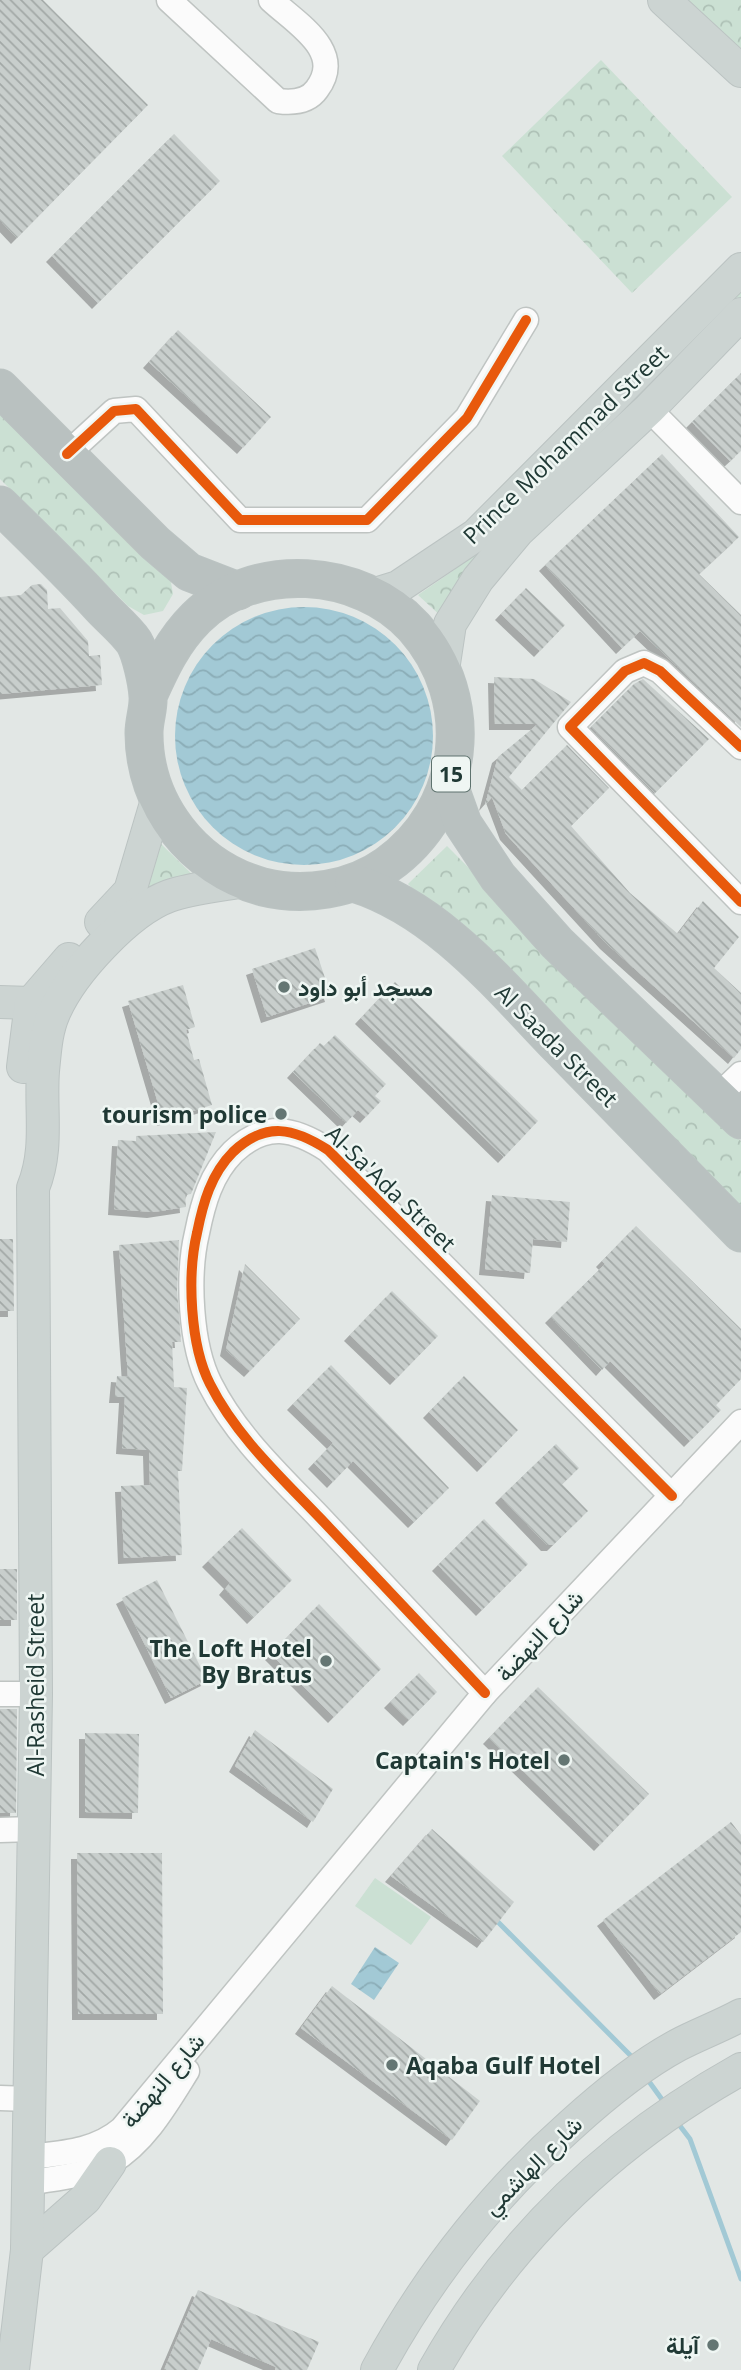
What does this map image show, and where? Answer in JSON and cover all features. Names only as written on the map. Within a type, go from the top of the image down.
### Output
[{"type":"highway","points":[[0,388],[155,543],[189,572],[238,591]]},
{"type":"highway","name":"15","points":[[0,505],[135,644],[148,696]]},
{"type":"highway","name":"15","points":[[306,578],[340,583],[372,595],[414,627],[443,670],[450,691],[457,737],[449,785],[438,811],[402,854],[354,883],[317,891],[279,891],[243,881],[207,862],[179,834],[158,800],[147,766],[144,731],[148,696],[167,652],[198,616],[238,591],[271,580],[306,578]]},
{"type":"highway","points":[[449,785],[463,824],[498,877],[557,943],[676,1060],[733,1097]]},
{"type":"highway","name":"Al Saada Street","points":[[354,883],[397,899],[443,933],[522,1008],[741,1233]]},
{"type":"main road","points":[[664,0],[741,71]]},
{"type":"main road","name":"Prince Mohammad Street","points":[[372,595],[397,587],[476,535],[741,270]]},
{"type":"main road","name":"Prince Mohammad Street","points":[[443,670],[450,624],[478,579],[517,531],[649,409],[741,314]]},
{"type":"main road","name":"Al-Rasheid Street","points":[[33,1188],[22,1173],[12,1058],[22,1013],[130,891],[158,800]]},
{"type":"main road","name":"Al-Rasheid Street","points":[[22,1013],[81,971],[140,911],[170,896],[243,881]]},
{"type":"main road","name":"Al-Rasheid Street","points":[[12,2370],[27,2250],[27,2170],[14,2099],[33,1829],[36,1694],[33,1188],[43,1158],[43,1075],[47,1035],[22,1013]]},
{"type":"main road","name":"شارع الهاشمي","points":[[377,2370],[418,2298],[466,2232],[522,2170],[591,2107],[678,2045],[741,2015]]},
{"type":"main road","name":"شارع الهاشمي","points":[[434,2370],[451,2340],[513,2255],[579,2183],[713,2084],[741,2069]]},
{"type":"main road","points":[[27,2250],[85,2199],[110,2163]]},
{"type":"street","points":[[169,0],[278,101],[294,103],[312,96],[324,79],[328,62],[317,41],[271,0]]},
{"type":"street","points":[[67,454],[114,411],[136,409],[240,520],[367,520],[467,418],[527,320]]},
{"type":"street","points":[[649,409],[741,502]]},
{"type":"street","points":[[741,747],[660,671],[644,663],[625,671],[570,727],[741,902]]},
{"type":"street","name":"Al-Sa'Ada Street","points":[[485,1693],[276,1472],[231,1421],[208,1382],[197,1341],[191,1291],[192,1254],[203,1205],[213,1178],[233,1152],[256,1135],[281,1130],[303,1134],[328,1150],[672,1496]]},
{"type":"street","name":"شارع النهضة","points":[[27,2170],[111,2138],[184,2051],[215,2020],[485,1693],[741,1422]]},
{"type":"street","points":[[0,1693],[36,1694]]},
{"type":"street","points":[[0,1830],[33,1829]]},
{"type":"street","name":"شارع النهضة","points":[[27,2170],[87,2171],[110,2163],[143,2134],[162,2108],[215,2020]]},
{"type":"green space","points":[[682,0],[741,0],[741,54]]},
{"type":"green space","points":[[601,60],[732,197],[632,293],[502,156]]},
{"type":"green space","points":[[741,287],[741,304],[444,619],[418,595],[454,570]]},
{"type":"green space","points":[[0,402],[170,577],[173,594],[163,611],[144,615],[128,606],[0,479]]},
{"type":"green space","points":[[157,840],[200,882],[53,991]]},
{"type":"green space","points":[[447,846],[741,1141],[741,1227],[408,884]]},
{"type":"green space","points":[[375,1878],[431,1917],[411,1945],[355,1906]]},
{"type":"water","points":[[291,607],[317,607],[342,612],[365,622],[386,636],[404,654],[418,675],[428,698],[433,736],[428,774],[418,797],[404,818],[386,836],[365,850],[342,860],[317,865],[291,865],[266,860],[243,850],[222,836],[204,818],[190,797],[180,774],[175,749],[175,723],[180,698],[190,675],[204,654],[222,636],[243,622],[266,612]]},
{"type":"water","points":[[375,1947],[399,1963],[374,2000],[351,1984]]},
{"type":"building","points":[[0,0],[43,0],[148,105],[17,238],[0,220]]},
{"type":"building","points":[[174,134],[220,181],[98,303],[52,256]]},
{"type":"building","points":[[178,330],[271,417],[243,448],[149,362]]},
{"type":"building","points":[[741,373],[741,451],[730,461],[692,422]]},
{"type":"building","points":[[662,454],[739,537],[699,574],[741,615],[741,727],[640,631],[622,648],[545,565]]},
{"type":"building","points":[[41,584],[47,590],[48,609],[60,608],[88,641],[89,656],[100,655],[102,685],[0,694],[0,597],[21,595],[32,585]]},
{"type":"building","points":[[526,588],[565,625],[540,651],[501,614]]},
{"type":"building","points":[[494,677],[534,679],[571,702],[509,777],[522,790],[567,745],[609,788],[571,826],[630,893],[678,934],[703,901],[739,937],[714,968],[741,993],[741,1049],[734,1058],[606,943],[506,834],[492,797],[485,805],[498,757],[538,724],[495,724]]},
{"type":"building","points":[[643,679],[709,739],[655,793],[591,727],[634,684]]},
{"type":"building","points":[[315,948],[331,996],[267,1017],[252,969]]},
{"type":"building","points":[[395,982],[538,1121],[504,1157],[361,1018]]},
{"type":"building","points":[[183,985],[195,1027],[186,1030],[194,1060],[199,1059],[212,1105],[163,1120],[128,1001]]},
{"type":"building","points":[[335,1035],[386,1084],[375,1096],[381,1101],[366,1117],[358,1110],[346,1123],[293,1072],[320,1043],[324,1046]]},
{"type":"building","points":[[216,1132],[191,1194],[185,1195],[186,1207],[153,1212],[114,1209],[118,1140],[136,1141],[136,1136]]},
{"type":"building","points":[[492,1195],[570,1202],[567,1242],[533,1239],[530,1273],[485,1269]]},
{"type":"building","points":[[636,1226],[741,1329],[741,1379],[716,1405],[721,1410],[690,1441],[610,1361],[602,1370],[551,1317],[605,1264],[602,1261]]},
{"type":"building","points":[[0,1239],[13,1239],[14,1311],[0,1311]]},
{"type":"building","points":[[179,1240],[177,1290],[181,1342],[172,1342],[174,1387],[187,1388],[182,1471],[178,1471],[182,1555],[124,1558],[121,1486],[150,1485],[149,1450],[122,1448],[125,1397],[115,1397],[117,1376],[128,1377],[119,1245]]},
{"type":"building","points":[[245,1264],[300,1319],[250,1371],[226,1350]]},
{"type":"building","points":[[392,1291],[438,1336],[396,1379],[350,1335]]},
{"type":"building","points":[[331,1365],[449,1488],[414,1522],[353,1461],[333,1482],[314,1463],[333,1443],[293,1404]]},
{"type":"building","points":[[464,1376],[518,1430],[483,1466],[429,1412]]},
{"type":"building","points":[[556,1444],[579,1468],[562,1484],[588,1511],[553,1545],[547,1545],[501,1497]]},
{"type":"building","points":[[484,1519],[528,1564],[482,1610],[438,1565]]},
{"type":"building","points":[[242,1528],[292,1580],[253,1618],[225,1589],[230,1583],[208,1561]]},
{"type":"building","points":[[0,1569],[17,1569],[17,1620],[0,1620]]},
{"type":"building","points":[[157,1580],[207,1680],[171,1698],[122,1598]]},
{"type":"building","name":"The Loft Hotel By Bratus","points":[[319,1604],[381,1669],[334,1717],[271,1654]]},
{"type":"building","points":[[419,1673],[437,1692],[409,1720],[390,1702]]},
{"type":"building","points":[[538,1687],[649,1794],[600,1845],[489,1738]]},
{"type":"building","points":[[0,1709],[17,1709],[16,1813],[0,1813]]},
{"type":"building","points":[[255,1730],[333,1789],[313,1822],[235,1766]]},
{"type":"building","points":[[85,1733],[139,1734],[138,1813],[85,1812]]},
{"type":"building","points":[[731,1822],[741,1835],[741,1932],[660,1994],[603,1920]]},
{"type":"building","points":[[432,1829],[514,1902],[483,1942],[391,1876]]},
{"type":"building","points":[[77,1853],[162,1853],[163,2014],[78,2014]]},
{"type":"building","name":"Aqaba Gulf Hotel","points":[[332,1986],[480,2101],[452,2140],[301,2028]]},
{"type":"building","points":[[198,2290],[319,2342],[307,2370],[275,2370],[276,2367],[211,2339],[198,2370],[164,2370]]},
{"type":"waterway","points":[[498,1922],[634,2059]]},
{"type":"waterway","points":[[645,2076],[666,2105]]},
{"type":"waterway","points":[[677,2122],[690,2139],[741,2279]]},
{"type":"cycle path","points":[[67,454],[114,411],[136,409],[240,520],[367,520],[467,418],[526,320]]},
{"type":"cycle path","points":[[741,747],[660,671],[644,663],[625,671],[570,727],[741,902]]},
{"type":"cycle path","points":[[485,1693],[260,1455],[233,1421],[210,1384],[203,1368],[194,1330],[192,1269],[202,1211],[209,1190],[219,1170],[233,1152],[257,1136],[280,1131],[316,1142],[328,1150],[672,1496]]},
{"type":"place","name":"مسجد أبو داود","points":[[284,987]]},
{"type":"place","name":"tourism police","points":[[281,1114]]},
{"type":"place","name":"The Loft Hotel By Bratus","points":[[326,1661]]},
{"type":"place","name":"Captain's Hotel","points":[[564,1760]]},
{"type":"place","name":"Aqaba Gulf Hotel","points":[[392,2065]]},
{"type":"place","name":"آيلة","points":[[713,2345]]}]
